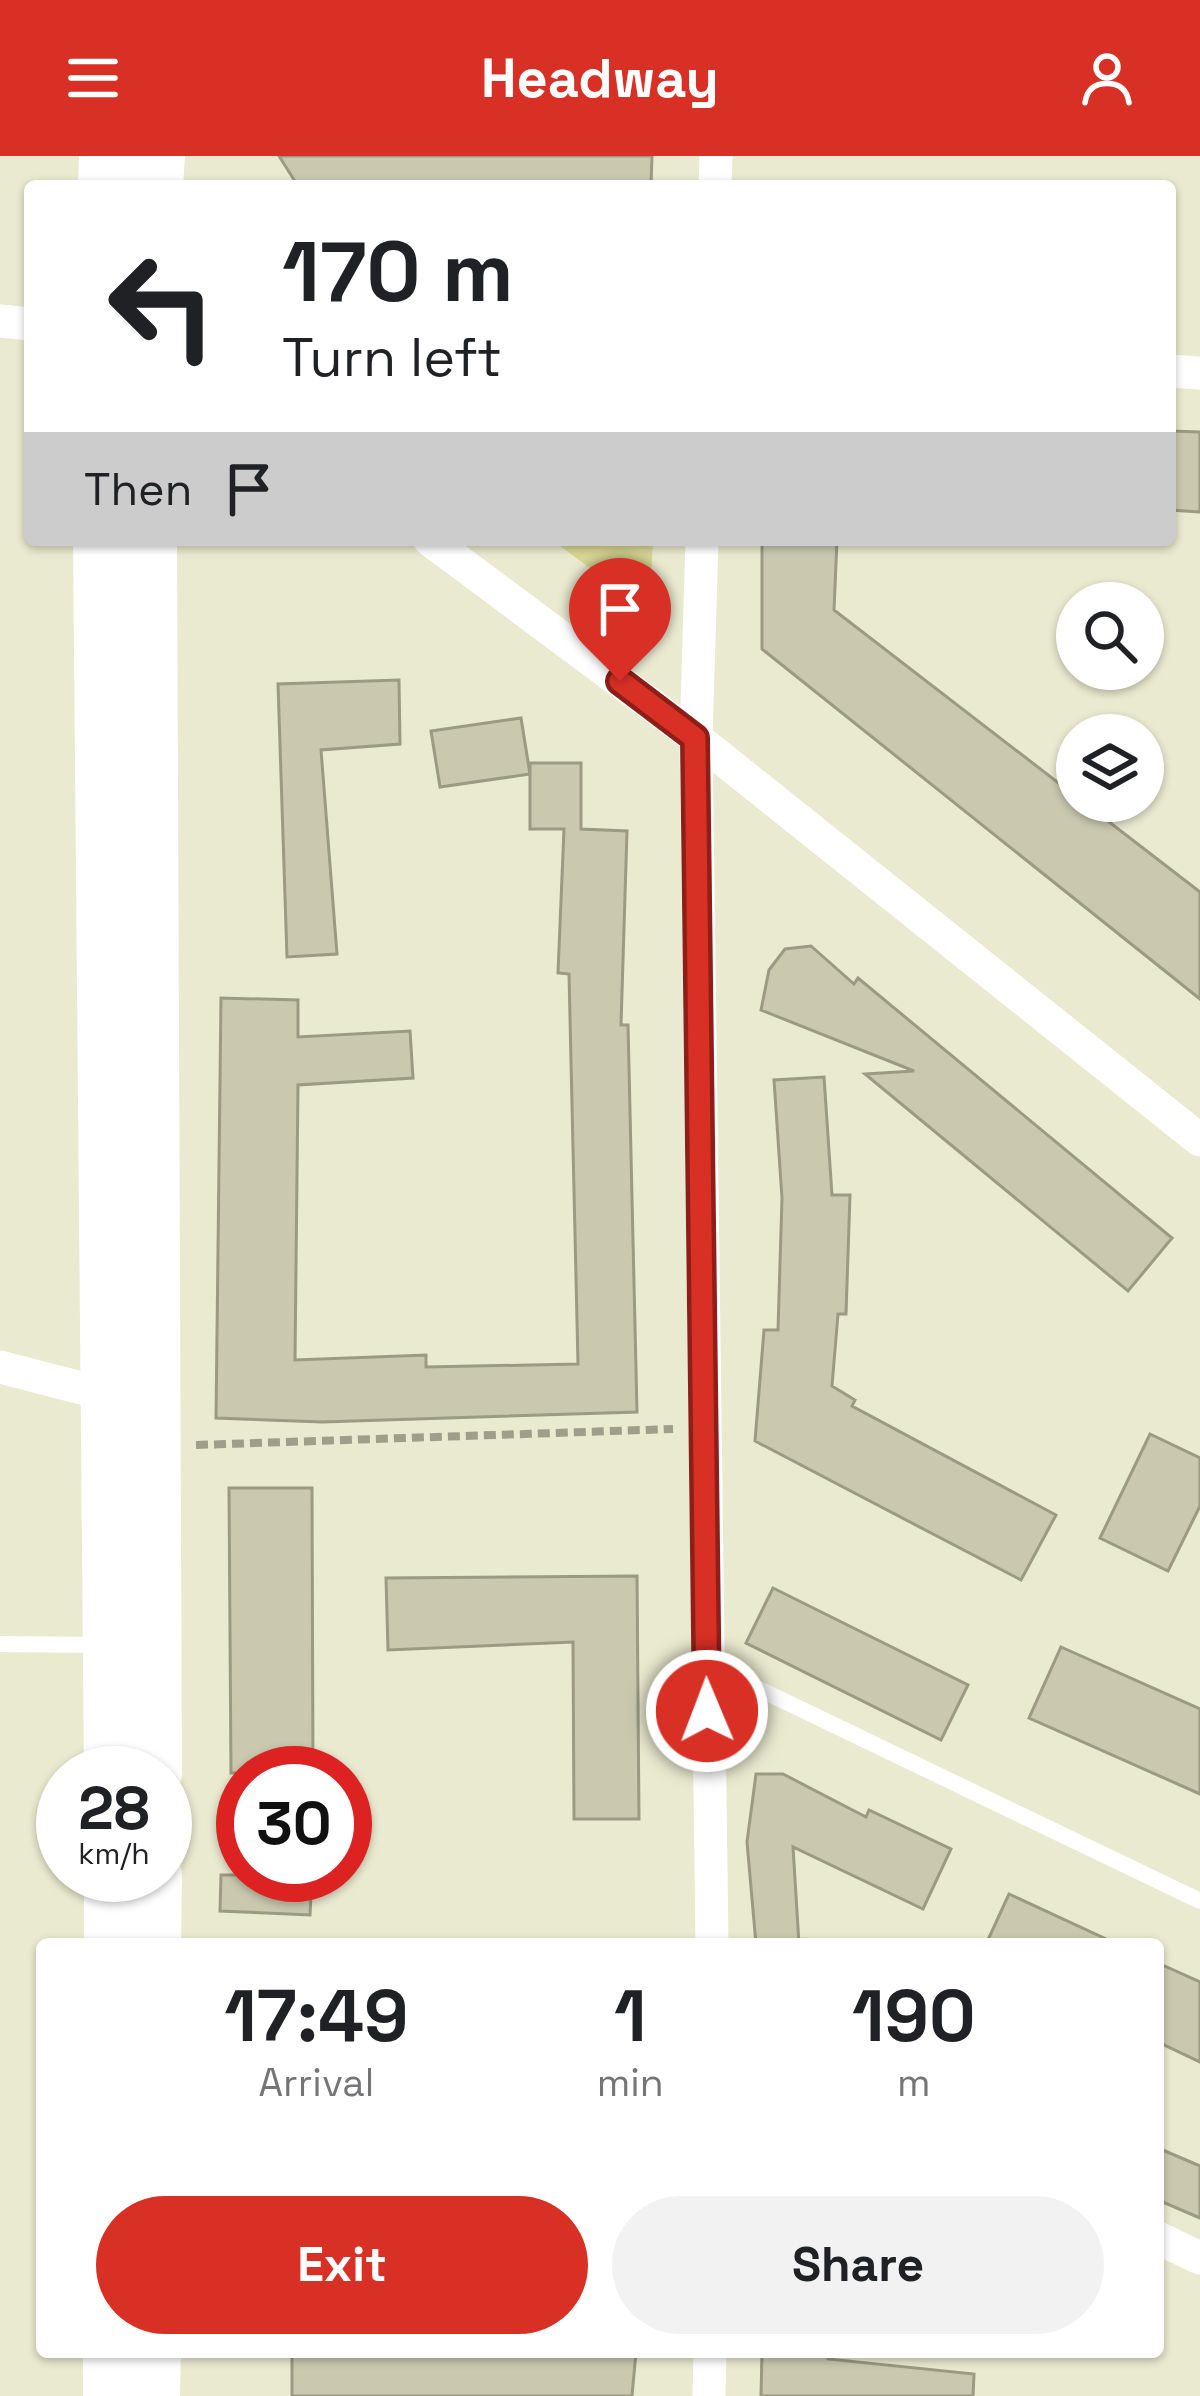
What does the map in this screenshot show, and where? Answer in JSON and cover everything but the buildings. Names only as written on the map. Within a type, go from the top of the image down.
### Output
[{"type":"highway","points":[[100,546],[154,1746]]},
{"type":"highway","points":[[112,1746],[112,1646],[140,1414],[151,546]]},
{"type":"highway","points":[[111,1902],[111,1938]]},
{"type":"highway","points":[[154,1902],[154,1938]]},
{"type":"highway","points":[[110,2358],[110,2396]]},
{"type":"highway","points":[[154,2358],[154,2396]]},
{"type":"street","points":[[438,546],[695,738],[1200,1140]]},
{"type":"street","points":[[702,546],[695,738],[712,1938]]},
{"type":"street","points":[[0,1367],[140,1414]]},
{"type":"street","points":[[1164,2241],[1200,2258]]},
{"type":"street","points":[[709,2396],[710,2358]]},
{"type":"lane","points":[[0,1644],[112,1646]]},
{"type":"lane","points":[[706,1664],[1200,1901]]},
{"type":"path","points":[[140,1414],[704,1428]]},
{"type":"shaded area","points":[[560,546],[653,546],[649,612]]},
{"type":"route","points":[[620,681],[695,738],[707,1711]]}]
